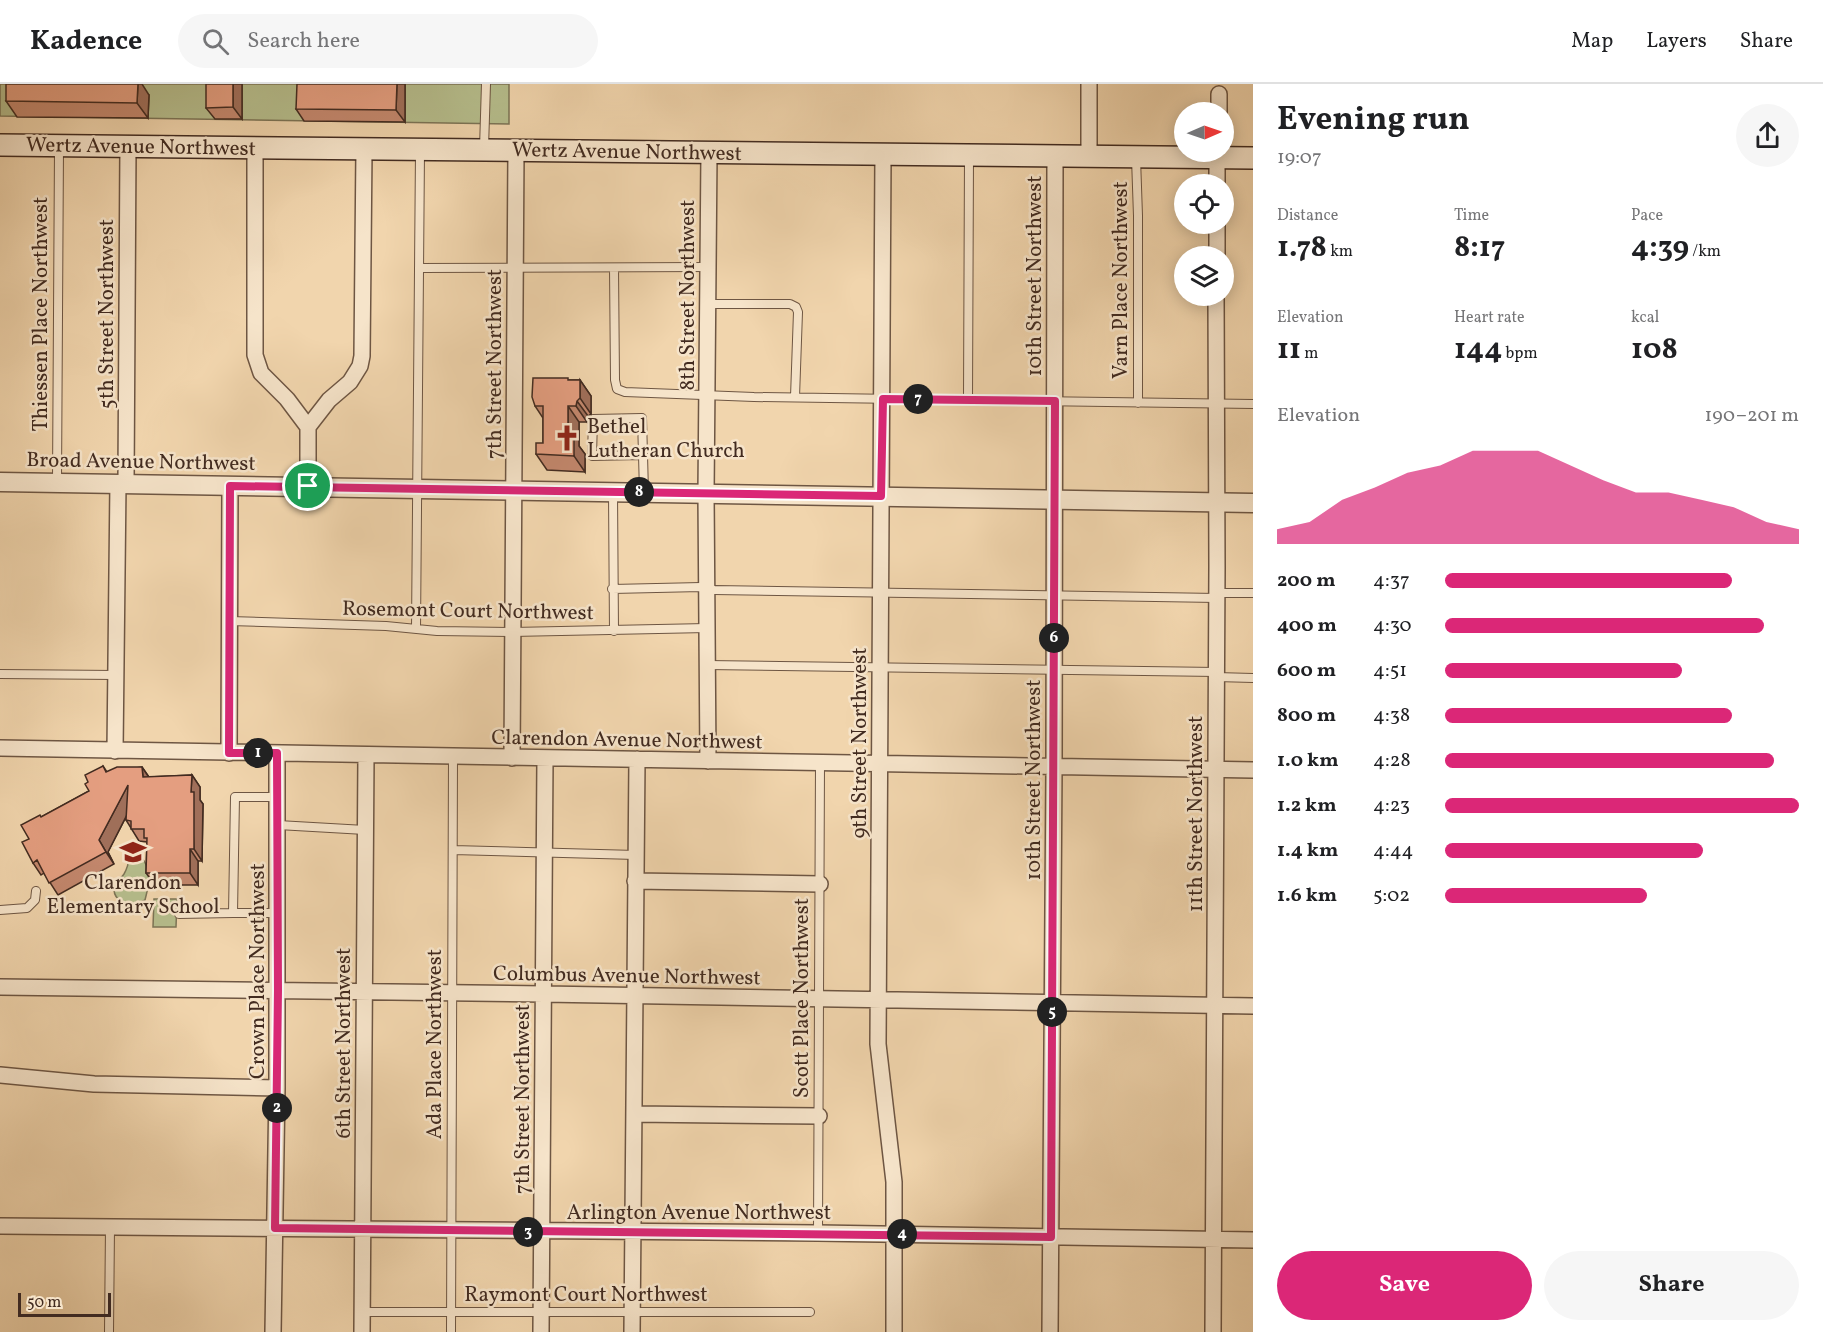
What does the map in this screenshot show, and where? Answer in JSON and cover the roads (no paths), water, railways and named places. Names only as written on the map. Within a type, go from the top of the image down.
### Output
[{"type":"main road","name":"Wertz Avenue Northwest","points":[[0,145],[1055,157],[1174,155]]},
{"type":"main road","name":"Wertz Avenue Northwest","points":[[1234,156],[1253,158]]},
{"type":"street","points":[[1089,84],[1089,156]]},
{"type":"street","points":[[1219,94],[1219,102]]},
{"type":"street","name":"5th Street Northwest","points":[[116,751],[128,145]]},
{"type":"street","points":[[255,148],[255,355],[261,373],[287,399],[308,426],[308,486]]},
{"type":"street","points":[[308,426],[329,400],[350,382],[360,366],[362,356],[364,149]]},
{"type":"street","name":"7th Street Northwest","points":[[512,758],[516,150]]},
{"type":"street","name":"8th Street Northwest","points":[[708,761],[706,494],[709,153]]},
{"type":"street","name":"9th Street Northwest","points":[[883,154],[878,1044],[894,1182],[896,1234],[894,1332]]},
{"type":"street","name":"10th Street Northwest","points":[[1050,1332],[1055,157]]},
{"type":"street","name":"11th Street Northwest","points":[[1213,1332],[1217,595],[1216,306]]},
{"type":"street","name":"Broad Avenue Northwest","points":[[0,482],[1253,502]]},
{"type":"street","points":[[229,753],[230,486]]},
{"type":"street","name":"Clarendon Avenue Northwest","points":[[0,748],[1253,770]]},
{"type":"street","name":"Crown Place Northwest","points":[[273,1332],[278,990],[277,753]]},
{"type":"street","name":"6th Street Northwest","points":[[362,1332],[366,755]]},
{"type":"street","name":"7th Street Northwest","points":[[541,1332],[545,758]]},
{"type":"street","points":[[632,1332],[637,759]]},
{"type":"street","points":[[635,881],[820,884]]},
{"type":"street","name":"Columbus Avenue Northwest","points":[[0,987],[1253,1006]]},
{"type":"street","points":[[0,1075],[94,1084],[277,1088]]},
{"type":"street","points":[[634,1114],[819,1116]]},
{"type":"street","name":"Arlington Avenue Northwest","points":[[0,1226],[818,1233],[1253,1240]]},
{"type":"lane","points":[[484,150],[486,84]]},
{"type":"lane","name":"Thiessen Place Northwest","points":[[57,482],[59,145]]},
{"type":"lane","points":[[416,629],[420,150]]},
{"type":"lane","points":[[968,400],[969,155]]},
{"type":"lane","name":"Varn Place Northwest","points":[[1136,156],[1138,403]]},
{"type":"lane","points":[[418,268],[708,267]]},
{"type":"lane","points":[[614,268],[615,380],[617,389],[628,393],[1253,404]]},
{"type":"lane","points":[[708,304],[790,304],[796,307],[798,314],[795,397]]},
{"type":"lane","points":[[643,455],[591,456],[593,419],[642,418],[643,455],[644,492]]},
{"type":"lane","points":[[613,492],[614,631]]},
{"type":"lane","points":[[612,589],[707,588],[880,594],[1217,595],[1253,593]]},
{"type":"lane","name":"Rosemont Court Northwest","points":[[229,621],[512,632],[707,628]]},
{"type":"lane","points":[[707,665],[1054,670],[1253,678]]},
{"type":"lane","points":[[0,674],[116,675]]},
{"type":"lane","name":"Ada Place Northwest","points":[[451,1332],[453,757]]},
{"type":"lane","name":"Scott Place Northwest","points":[[818,1233],[820,763]]},
{"type":"lane","points":[[232,914],[235,797],[278,796]]},
{"type":"lane","points":[[278,825],[365,830]]},
{"type":"lane","points":[[453,850],[636,855]]},
{"type":"lane","points":[[0,910],[27,908],[35,900],[36,891]]},
{"type":"lane","points":[[179,914],[278,913]]},
{"type":"lane","points":[[109,1332],[110,1227]]},
{"type":"lane","name":"Raymont Court Northwest","points":[[362,1312],[810,1312]]},
{"type":"place","name":"Bethel Lutheran Church","points":[[567,438]]},
{"type":"place","name":"Clarendon Elementary School","points":[[133,852]]}]
